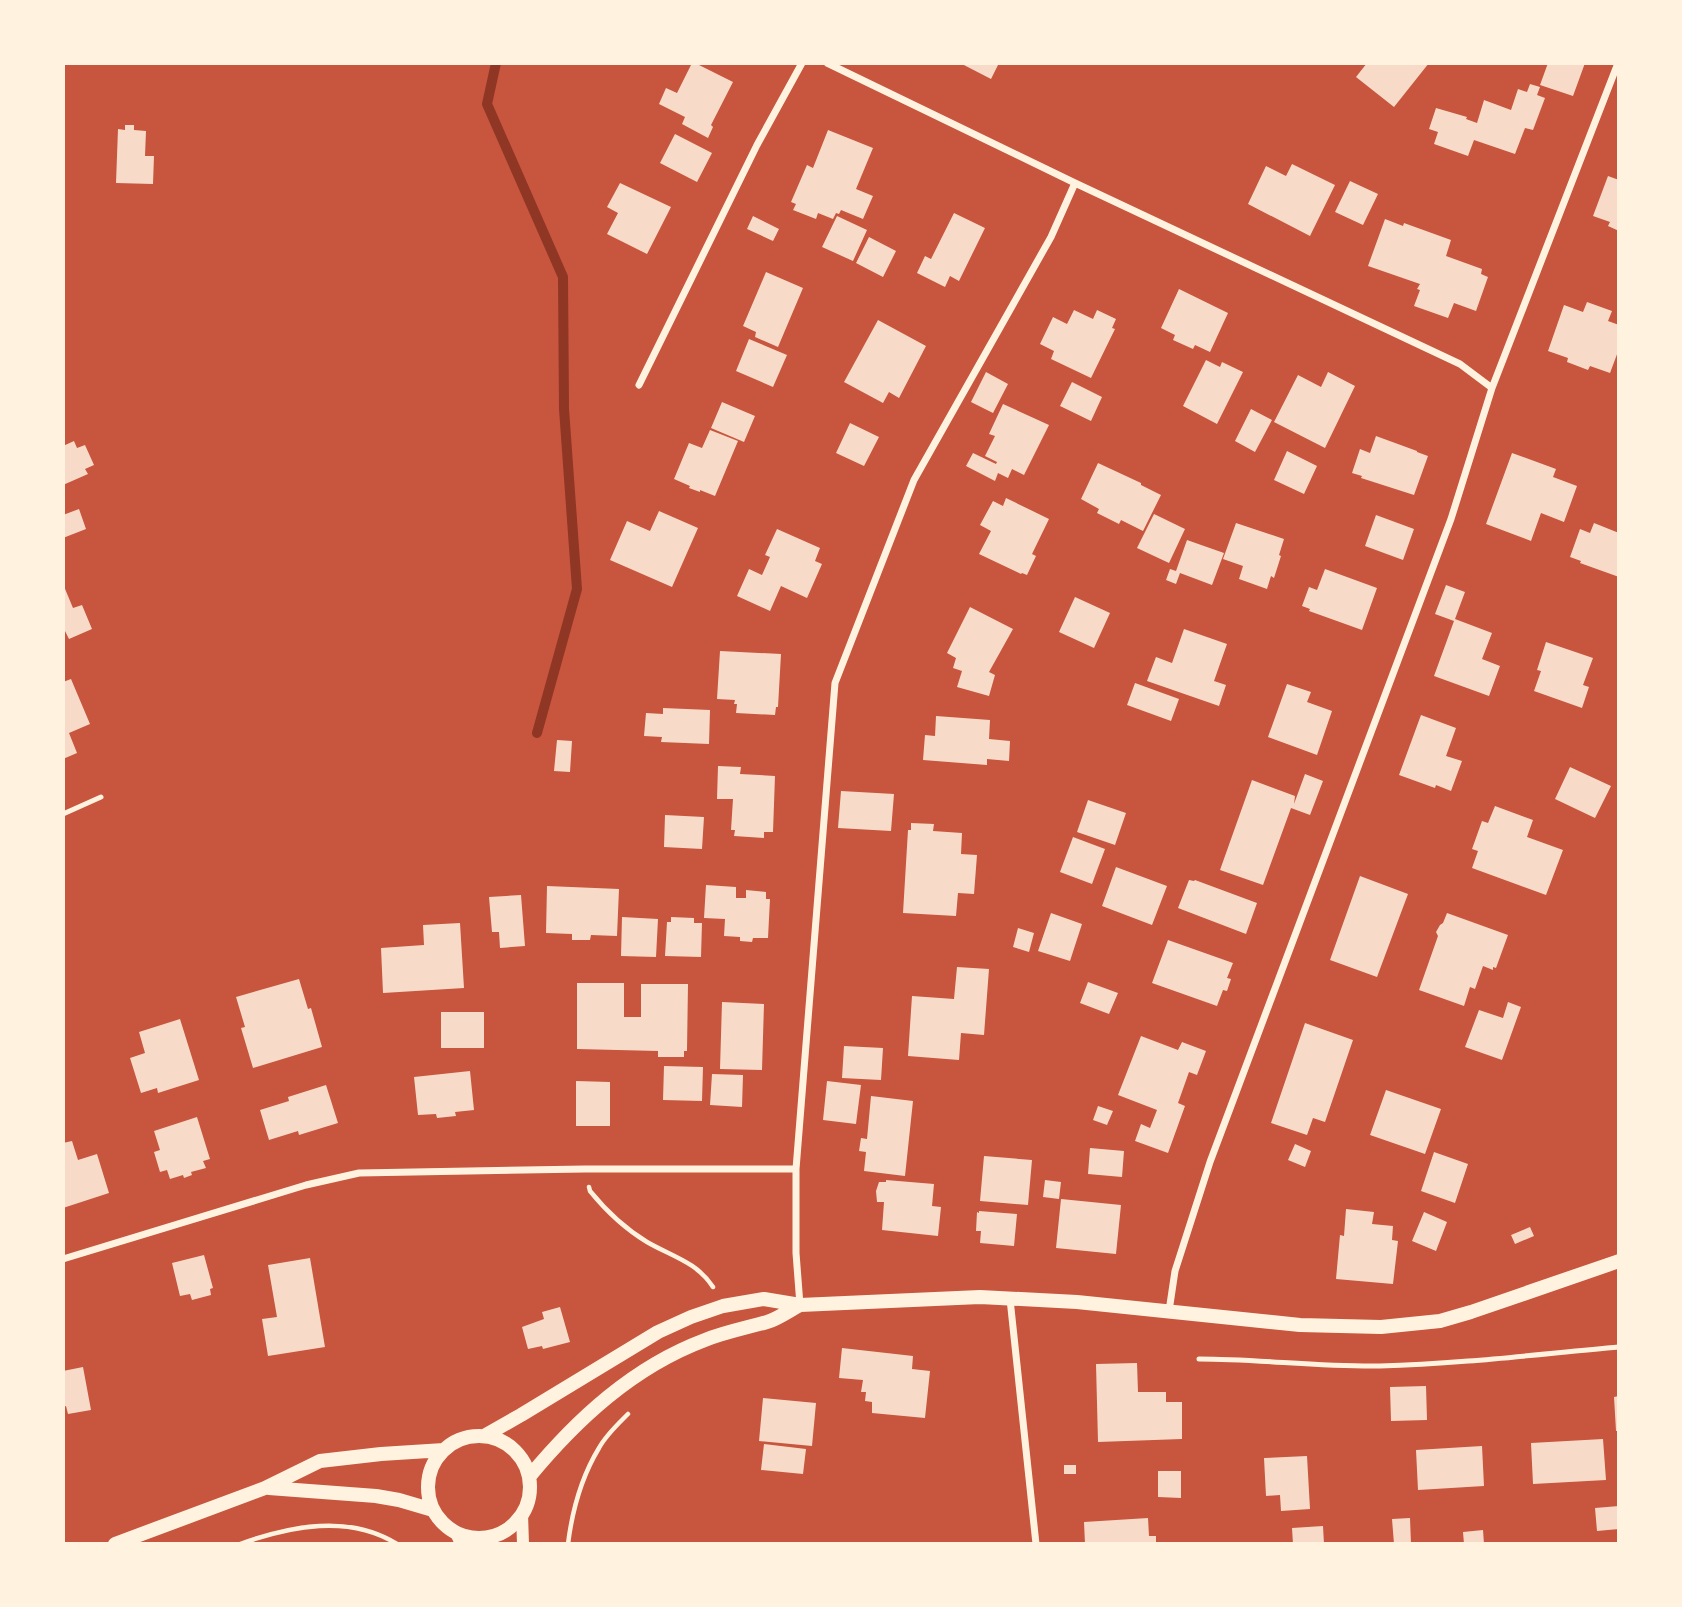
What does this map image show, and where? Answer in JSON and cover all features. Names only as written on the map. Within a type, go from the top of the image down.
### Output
[{"type":"main road","points":[[484,1436],[658,1332],[723,1306],[764,1299],[800,1305],[981,1297],[1077,1302],[1300,1325],[1381,1327],[1440,1321],[1619,1261]]},
{"type":"main road","points":[[529,1477],[576,1423],[635,1376],[670,1355],[703,1340],[769,1322],[800,1305]]},
{"type":"main road","points":[[484,1436],[500,1440],[513,1449],[523,1462],[529,1477],[528,1503],[522,1514],[499,1534],[485,1538],[459,1538],[433,1510],[429,1497],[430,1472],[436,1460],[444,1450],[462,1438],[484,1436]]},
{"type":"main road","points":[[115,1544],[265,1488],[320,1461],[444,1450]]},
{"type":"main road","points":[[265,1488],[376,1496],[433,1510]]},
{"type":"street","points":[[639,385],[757,145],[802,63]]},
{"type":"street","points":[[827,63],[1460,364],[1492,388]]},
{"type":"street","points":[[1170,1311],[1175,1272],[1210,1162],[1451,519],[1492,388],[1618,63]]},
{"type":"street","points":[[800,1305],[796,1253],[796,1169],[835,683],[914,480],[1051,237],[1075,183]]},
{"type":"street","points":[[63,1259],[306,1185],[359,1173],[796,1169]]},
{"type":"street","points":[[1010,1299],[1036,1544]]},
{"type":"street","points":[[522,1514],[523,1544]]},
{"type":"lane","points":[[63,814],[102,797]]},
{"type":"lane","points":[[1199,1359],[1381,1366],[1619,1347]]},
{"type":"path","points":[[584,1169],[590,1191],[607,1212],[629,1231],[694,1266],[707,1278],[723,1306]]},
{"type":"path","points":[[569,1544],[574,1512],[599,1448],[633,1409]]},
{"type":"path","points":[[240,1544],[294,1528],[332,1526],[359,1528],[384,1536],[397,1544]]},
{"type":"building","points":[[692,63],[733,82],[711,125],[713,127],[708,138],[682,124],[685,117],[659,104],[666,88],[677,93]]},
{"type":"building","points":[[960,63],[999,63],[991,79]]},
{"type":"building","points":[[1367,63],[1429,63],[1394,107],[1356,77]]},
{"type":"building","points":[[1548,63],[1585,63],[1573,96],[1540,85]]},
{"type":"building","points":[[1530,84],[1540,87],[1537,95],[1545,98],[1533,130],[1525,128],[1515,154],[1474,140],[1468,156],[1434,144],[1438,132],[1429,129],[1436,108],[1467,117],[1466,119],[1477,123],[1484,100],[1511,110],[1518,89],[1527,92]]},
{"type":"building","points":[[125,125],[134,125],[134,130],[146,131],[145,156],[154,156],[153,184],[116,183],[118,129],[125,130]]},
{"type":"building","points":[[828,130],[873,148],[856,189],[873,196],[863,219],[841,210],[833,219],[818,213],[816,219],[793,210],[796,204],[791,202],[807,165],[813,168]]},
{"type":"building","points":[[675,134],[712,153],[697,182],[660,163]]},
{"type":"building","points":[[1292,164],[1335,185],[1310,236],[1248,204],[1266,166],[1286,176]]},
{"type":"building","points":[[1608,176],[1619,180],[1619,231],[1608,226],[1610,222],[1593,216]]},
{"type":"building","points":[[1350,181],[1378,194],[1363,225],[1335,212]]},
{"type":"building","points":[[620,183],[671,207],[647,254],[607,234],[618,213],[607,207]]},
{"type":"building","points":[[954,213],[985,228],[959,281],[950,276],[945,287],[917,273],[925,256],[931,259]]},
{"type":"building","points":[[753,216],[779,229],[773,241],[747,229]]},
{"type":"building","points":[[837,216],[867,230],[853,261],[822,247]]},
{"type":"building","points":[[1385,219],[1451,240],[1446,256],[1482,269],[1481,274],[1488,277],[1476,311],[1454,303],[1448,318],[1414,306],[1420,284],[1368,266]]},
{"type":"building","points":[[869,237],[896,251],[883,277],[856,263]]},
{"type":"building","points":[[766,272],[803,288],[778,347],[755,337],[756,332],[743,326]]},
{"type":"building","points":[[1179,289],[1228,313],[1210,352],[1195,345],[1193,349],[1173,340],[1175,335],[1161,328]]},
{"type":"building","points":[[1587,302],[1612,311],[1608,321],[1619,325],[1619,349],[1610,373],[1590,366],[1588,370],[1567,362],[1568,358],[1548,351],[1564,305],[1583,312]]},
{"type":"building","points":[[1074,310],[1093,319],[1097,310],[1116,319],[1112,328],[1115,329],[1091,378],[1051,359],[1054,351],[1040,344],[1053,317],[1067,324]]},
{"type":"building","points":[[878,320],[926,346],[899,398],[889,392],[883,403],[844,382]]},
{"type":"building","points":[[749,339],[787,355],[773,387],[736,371]]},
{"type":"building","points":[[1206,360],[1220,367],[1222,362],[1243,372],[1217,424],[1183,406]]},
{"type":"building","points":[[986,372],[1008,384],[993,413],[971,402]]},
{"type":"building","points":[[1328,372],[1355,386],[1325,448],[1274,422],[1298,375],[1321,387]]},
{"type":"building","points":[[1072,382],[1102,397],[1091,421],[1060,406]]},
{"type":"building","points":[[722,402],[755,416],[744,442],[711,428]]},
{"type":"building","points":[[1003,404],[1049,425],[1024,475],[1012,469],[1008,478],[998,473],[995,481],[966,466],[973,453],[996,464],[997,462],[985,456],[995,436],[989,434]]},
{"type":"building","points":[[1251,409],[1272,420],[1255,452],[1235,441]]},
{"type":"building","points":[[850,423],[879,437],[864,466],[836,453]]},
{"type":"building","points":[[710,430],[738,441],[715,496],[689,488],[690,486],[674,479],[689,443],[702,448]]},
{"type":"building","points":[[1376,436],[1428,456],[1414,495],[1352,473],[1360,449],[1370,453]]},
{"type":"building","points":[[74,441],[77,448],[85,445],[94,465],[85,469],[88,474],[63,485],[63,446]]},
{"type":"building","points":[[1287,451],[1317,466],[1304,494],[1274,480]]},
{"type":"building","points":[[1512,453],[1556,469],[1553,477],[1577,486],[1564,522],[1541,513],[1531,541],[1486,524]]},
{"type":"building","points":[[1098,463],[1161,495],[1143,531],[1121,520],[1119,524],[1097,513],[1099,509],[1081,499]]},
{"type":"building","points":[[1006,498],[1049,519],[1032,554],[1036,556],[1027,575],[979,554],[991,531],[980,525],[993,501],[1003,506]]},
{"type":"building","points":[[79,509],[86,529],[63,538],[63,515]]},
{"type":"building","points":[[659,511],[698,528],[672,587],[610,560],[627,521],[650,531]]},
{"type":"building","points":[[1154,514],[1185,529],[1169,563],[1137,548]]},
{"type":"building","points":[[1376,515],[1414,529],[1403,560],[1365,546]]},
{"type":"building","points":[[1236,523],[1284,539],[1274,578],[1271,576],[1267,589],[1239,579],[1243,566],[1223,559]]},
{"type":"building","points":[[1594,523],[1619,533],[1619,577],[1570,557],[1580,529],[1590,533]]},
{"type":"building","points":[[777,529],[820,548],[815,561],[822,564],[807,598],[781,586],[770,611],[737,596],[749,569],[762,575],[770,557],[765,555]]},
{"type":"building","points":[[1187,540],[1224,553],[1212,585],[1180,573],[1176,584],[1166,580],[1170,569],[1176,571]]},
{"type":"building","points":[[1325,569],[1377,588],[1362,630],[1302,606],[1309,587],[1317,590]]},
{"type":"building","points":[[63,584],[73,608],[82,605],[92,629],[69,639],[65,631],[63,632]]},
{"type":"building","points":[[1446,585],[1465,592],[1455,619],[1492,633],[1482,659],[1500,666],[1489,696],[1434,676],[1454,621],[1435,614]]},
{"type":"building","points":[[1075,597],[1110,613],[1094,648],[1059,632]]},
{"type":"building","points":[[970,607],[1013,629],[989,672],[995,675],[989,696],[957,687],[962,671],[953,668],[956,658],[947,653]]},
{"type":"building","points":[[1184,629],[1227,644],[1214,681],[1226,685],[1219,706],[1147,681],[1156,657],[1172,663]]},
{"type":"building","points":[[1546,642],[1593,658],[1583,685],[1589,687],[1582,708],[1534,691]]},
{"type":"building","points":[[720,651],[781,654],[778,707],[775,715],[736,713],[735,700],[717,699]]},
{"type":"building","points":[[71,679],[90,724],[69,733],[77,753],[63,759],[63,682]]},
{"type":"building","points":[[1135,683],[1179,699],[1171,721],[1127,705]]},
{"type":"building","points":[[1287,684],[1311,692],[1307,702],[1332,711],[1317,755],[1268,737]]},
{"type":"building","points":[[663,708],[710,710],[709,744],[661,742],[662,737],[644,736],[646,713],[663,714]]},
{"type":"building","points":[[1421,715],[1456,728],[1446,756],[1462,761],[1451,791],[1399,775]]},
{"type":"building","points":[[936,716],[990,720],[989,739],[1010,741],[1009,761],[987,759],[987,765],[923,760],[925,735],[935,736]]},
{"type":"building","points":[[557,740],[572,741],[570,772],[554,771]]},
{"type":"building","points":[[718,766],[741,767],[740,774],[775,776],[773,832],[764,832],[764,838],[734,836],[735,830],[731,830],[733,799],[717,799]]},
{"type":"building","points":[[1570,767],[1611,786],[1595,818],[1555,799]]},
{"type":"building","points":[[1305,774],[1323,781],[1310,815],[1291,808],[1263,885],[1220,870],[1252,780],[1295,796],[1294,804]]},
{"type":"building","points":[[841,791],[894,794],[891,831],[838,828]]},
{"type":"building","points":[[1088,800],[1126,813],[1115,845],[1077,832]]},
{"type":"building","points":[[1495,806],[1533,820],[1527,837],[1563,850],[1546,895],[1472,868],[1478,851],[1472,849],[1482,821],[1488,823]]},
{"type":"building","points":[[665,815],[704,817],[702,849],[664,847]]},
{"type":"building","points":[[911,823],[934,824],[933,831],[962,833],[961,854],[977,855],[974,894],[958,893],[956,916],[903,913],[908,830],[911,830]]},
{"type":"building","points":[[1073,837],[1105,849],[1092,884],[1060,872]]},
{"type":"building","points":[[1116,867],[1167,886],[1152,925],[1102,906]]},
{"type":"building","points":[[1360,876],[1408,894],[1377,977],[1330,960]]},
{"type":"building","points":[[1189,880],[1257,903],[1246,934],[1178,908]]},
{"type":"building","points":[[706,885],[736,887],[736,898],[746,898],[746,890],[766,892],[766,899],[770,899],[768,938],[753,938],[752,942],[740,941],[740,937],[724,936],[725,919],[704,918]]},
{"type":"building","points":[[547,886],[619,889],[617,936],[591,935],[590,940],[572,940],[572,934],[546,933]]},
{"type":"building","points":[[521,895],[525,946],[500,948],[499,932],[492,932],[489,897]]},
{"type":"building","points":[[1051,913],[1082,924],[1070,961],[1038,951]]},
{"type":"building","points":[[1447,913],[1508,935],[1496,968],[1493,967],[1493,970],[1483,966],[1475,989],[1470,987],[1464,1006],[1419,990],[1438,936],[1436,932]]},
{"type":"building","points":[[622,917],[658,919],[656,957],[621,956]]},
{"type":"building","points":[[671,917],[694,918],[694,923],[702,923],[701,957],[665,956],[667,922],[671,922]]},
{"type":"building","points":[[460,923],[464,988],[383,993],[381,948],[424,945],[423,925]]},
{"type":"building","points":[[1018,928],[1034,933],[1029,952],[1013,947]]},
{"type":"building","points":[[1168,940],[1233,963],[1227,978],[1231,979],[1227,991],[1223,990],[1217,1006],[1152,983]]},
{"type":"building","points":[[957,967],[989,969],[984,1035],[961,1033],[959,1060],[908,1056],[912,996],[954,999]]},
{"type":"building","points":[[299,979],[322,1047],[253,1068],[241,1028],[245,1027],[236,997]]},
{"type":"building","points":[[1088,982],[1118,993],[1109,1014],[1080,1003]]},
{"type":"building","points":[[577,983],[624,983],[624,1017],[641,1017],[641,984],[688,984],[687,1051],[684,1051],[684,1057],[658,1057],[658,1051],[577,1049]]},
{"type":"building","points":[[722,1002],[764,1004],[762,1070],[720,1069]]},
{"type":"building","points":[[1508,1002],[1521,1007],[1502,1060],[1465,1047],[1479,1010],[1503,1018]]},
{"type":"building","points":[[441,1012],[484,1012],[484,1048],[441,1048]]},
{"type":"building","points":[[180,1019],[199,1080],[158,1093],[157,1088],[141,1093],[130,1058],[145,1053],[139,1032]]},
{"type":"building","points":[[1305,1023],[1353,1040],[1325,1122],[1313,1118],[1307,1135],[1271,1123]]},
{"type":"building","points":[[1141,1036],[1178,1050],[1182,1042],[1206,1051],[1197,1075],[1189,1072],[1178,1103],[1185,1106],[1168,1153],[1135,1141],[1141,1124],[1150,1128],[1157,1110],[1118,1095]]},
{"type":"building","points":[[844,1046],[883,1048],[881,1080],[842,1078]]},
{"type":"building","points":[[664,1066],[703,1067],[702,1101],[663,1100]]},
{"type":"building","points":[[470,1071],[474,1110],[437,1118],[436,1114],[418,1115],[414,1077]]},
{"type":"building","points":[[712,1074],[743,1075],[742,1107],[710,1105]]},
{"type":"building","points":[[576,1081],[610,1082],[610,1126],[576,1126]]},
{"type":"building","points":[[827,1081],[861,1085],[856,1124],[823,1120]]},
{"type":"building","points":[[326,1085],[338,1123],[299,1135],[298,1131],[269,1140],[260,1110],[289,1101],[288,1097]]},
{"type":"building","points":[[1386,1090],[1441,1109],[1425,1154],[1370,1135]]},
{"type":"building","points":[[871,1096],[913,1101],[905,1176],[864,1171],[866,1152],[859,1151],[861,1138],[867,1139]]},
{"type":"building","points":[[1098,1106],[1113,1111],[1107,1125],[1093,1120]]},
{"type":"building","points":[[197,1117],[210,1159],[203,1161],[206,1168],[191,1172],[192,1175],[170,1179],[167,1170],[160,1172],[154,1152],[160,1150],[154,1131]]},
{"type":"building","points":[[72,1141],[78,1160],[97,1154],[109,1193],[63,1208],[63,1143]]},
{"type":"building","points":[[1295,1144],[1311,1151],[1305,1167],[1288,1160]]},
{"type":"building","points":[[1090,1148],[1124,1151],[1122,1177],[1088,1174]]},
{"type":"building","points":[[1434,1152],[1468,1164],[1455,1203],[1421,1191]]},
{"type":"building","points":[[984,1156],[1032,1160],[1028,1205],[980,1201]]},
{"type":"building","points":[[886,1180],[934,1184],[932,1206],[941,1207],[938,1236],[882,1230],[884,1202],[877,1202],[876,1191],[879,1182]]},
{"type":"building","points":[[1045,1180],[1061,1182],[1059,1199],[1043,1197]]},
{"type":"building","points":[[1061,1199],[1121,1205],[1116,1254],[1056,1248]]},
{"type":"building","points":[[1346,1209],[1374,1212],[1372,1224],[1393,1226],[1392,1240],[1398,1241],[1393,1284],[1336,1279],[1340,1235],[1344,1236]]},
{"type":"building","points":[[979,1211],[1017,1214],[1014,1246],[980,1243],[981,1231],[976,1231]]},
{"type":"building","points":[[1424,1212],[1447,1222],[1436,1251],[1412,1241]]},
{"type":"building","points":[[1530,1227],[1534,1236],[1515,1244],[1511,1235]]},
{"type":"building","points":[[204,1255],[213,1288],[210,1289],[211,1295],[192,1300],[190,1294],[180,1296],[172,1263]]},
{"type":"building","points":[[310,1258],[325,1347],[268,1356],[262,1319],[277,1317],[268,1265]]},
{"type":"building","points":[[560,1307],[570,1342],[543,1349],[542,1346],[528,1349],[522,1327],[544,1319],[542,1312]]},
{"type":"building","points":[[842,1348],[913,1356],[912,1369],[930,1371],[925,1418],[872,1413],[872,1402],[865,1401],[866,1392],[861,1392],[863,1380],[839,1378]]},
{"type":"building","points":[[1137,1363],[1138,1392],[1166,1392],[1166,1402],[1182,1402],[1182,1439],[1098,1442],[1096,1364]]},
{"type":"building","points":[[83,1367],[91,1410],[68,1414],[66,1406],[63,1407],[63,1371]]},
{"type":"building","points":[[1426,1386],[1427,1420],[1391,1421],[1390,1387]]},
{"type":"building","points":[[1619,1396],[1619,1431],[1616,1431],[1614,1397]]},
{"type":"building","points":[[763,1398],[816,1403],[812,1446],[759,1441]]},
{"type":"building","points":[[1603,1439],[1606,1480],[1533,1484],[1531,1443]]},
{"type":"building","points":[[764,1444],[806,1449],[803,1474],[761,1470]]},
{"type":"building","points":[[1482,1446],[1484,1486],[1418,1490],[1416,1450]]},
{"type":"building","points":[[1307,1456],[1310,1509],[1281,1511],[1280,1495],[1266,1496],[1264,1458]]},
{"type":"building","points":[[1064,1465],[1076,1465],[1076,1474],[1064,1474]]},
{"type":"building","points":[[1158,1471],[1181,1471],[1181,1498],[1158,1497]]},
{"type":"building","points":[[1619,1506],[1619,1529],[1597,1531],[1595,1508]]},
{"type":"building","points":[[1148,1518],[1149,1536],[1156,1536],[1156,1544],[1085,1544],[1084,1522]]},
{"type":"building","points":[[1410,1518],[1411,1544],[1394,1544],[1392,1519]]},
{"type":"building","points":[[1323,1526],[1324,1544],[1293,1544],[1292,1528]]},
{"type":"building","points":[[1483,1530],[1484,1544],[1464,1544],[1463,1532]]},
{"type":"waterway","points":[[496,63],[487,104],[563,277],[564,409],[577,589],[537,733]]}]
